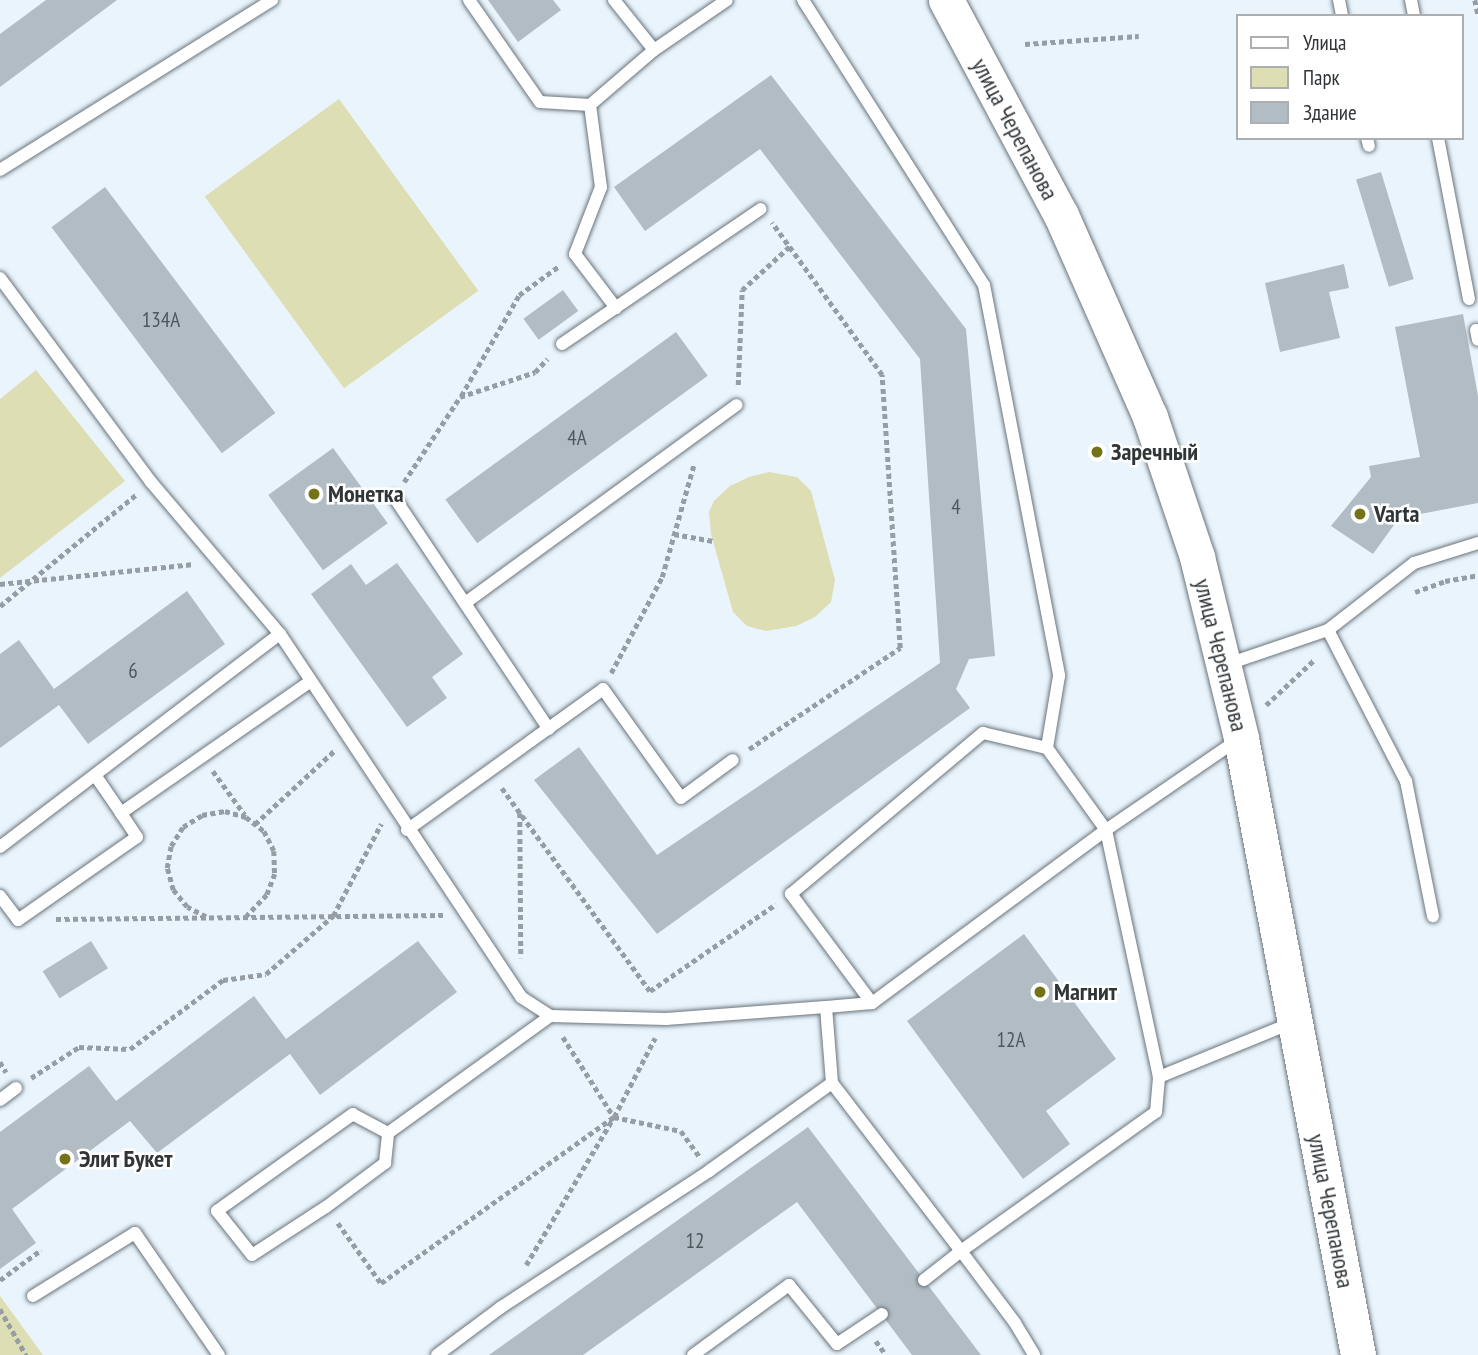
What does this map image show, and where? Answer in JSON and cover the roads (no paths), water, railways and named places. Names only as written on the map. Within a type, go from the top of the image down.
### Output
[{"type":"main road","name":"улица Черепанова","points":[[946,0],[1061,215],[1150,416],[1197,557],[1241,738],[1358,1355]]},
{"type":"lane","points":[[0,170],[272,0]]},
{"type":"lane","points":[[469,0],[540,103],[590,105],[654,50],[727,0]]},
{"type":"lane","points":[[614,0],[654,50]]},
{"type":"lane","points":[[803,0],[984,285],[1059,676],[1047,748]]},
{"type":"lane","points":[[590,105],[601,187],[575,254],[616,308]]},
{"type":"lane","points":[[1438,140],[1469,299]]},
{"type":"lane","points":[[562,344],[761,209]]},
{"type":"lane","points":[[0,278],[151,482],[280,634],[407,830],[521,997],[550,1016],[666,1019],[872,1003],[1106,830],[1241,738]]},
{"type":"lane","points":[[465,603],[737,405]]},
{"type":"lane","points":[[394,497],[549,729]]},
{"type":"lane","points":[[1225,665],[1331,635],[1413,563],[1478,543]]},
{"type":"lane","points":[[0,847],[280,634]]},
{"type":"lane","points":[[1331,635],[1406,781],[1433,916]]},
{"type":"lane","points":[[121,813],[311,681]]},
{"type":"lane","points":[[407,830],[603,689],[681,798],[733,760]]},
{"type":"lane","points":[[872,1003],[791,894],[984,733],[1047,748],[1106,830],[1159,1077],[1156,1112],[924,1280]]},
{"type":"lane","points":[[0,896],[18,920],[137,837],[95,775]]},
{"type":"lane","points":[[826,1007],[832,1083],[1015,1323],[1034,1355]]},
{"type":"lane","points":[[388,1133],[353,1114],[217,1211],[252,1255],[326,1207],[385,1163],[388,1133],[550,1016]]},
{"type":"lane","points":[[1159,1077],[1295,1021]]},
{"type":"lane","points":[[437,1355],[500,1308],[709,1171],[832,1083]]},
{"type":"lane","points":[[0,1100],[16,1088]]},
{"type":"lane","points":[[33,1296],[135,1233],[219,1355]]},
{"type":"lane","points":[[693,1355],[789,1285],[837,1344],[882,1314]]},
{"type":"place","name":"Заречный","points":[[1097,452]]},
{"type":"place","name":"Монетка","points":[[314,494]]},
{"type":"place","name":"Varta","points":[[1360,514]]},
{"type":"place","name":"Магнит","points":[[1040,992]]},
{"type":"place","name":"Элит Букет","points":[[65,1159]]}]
